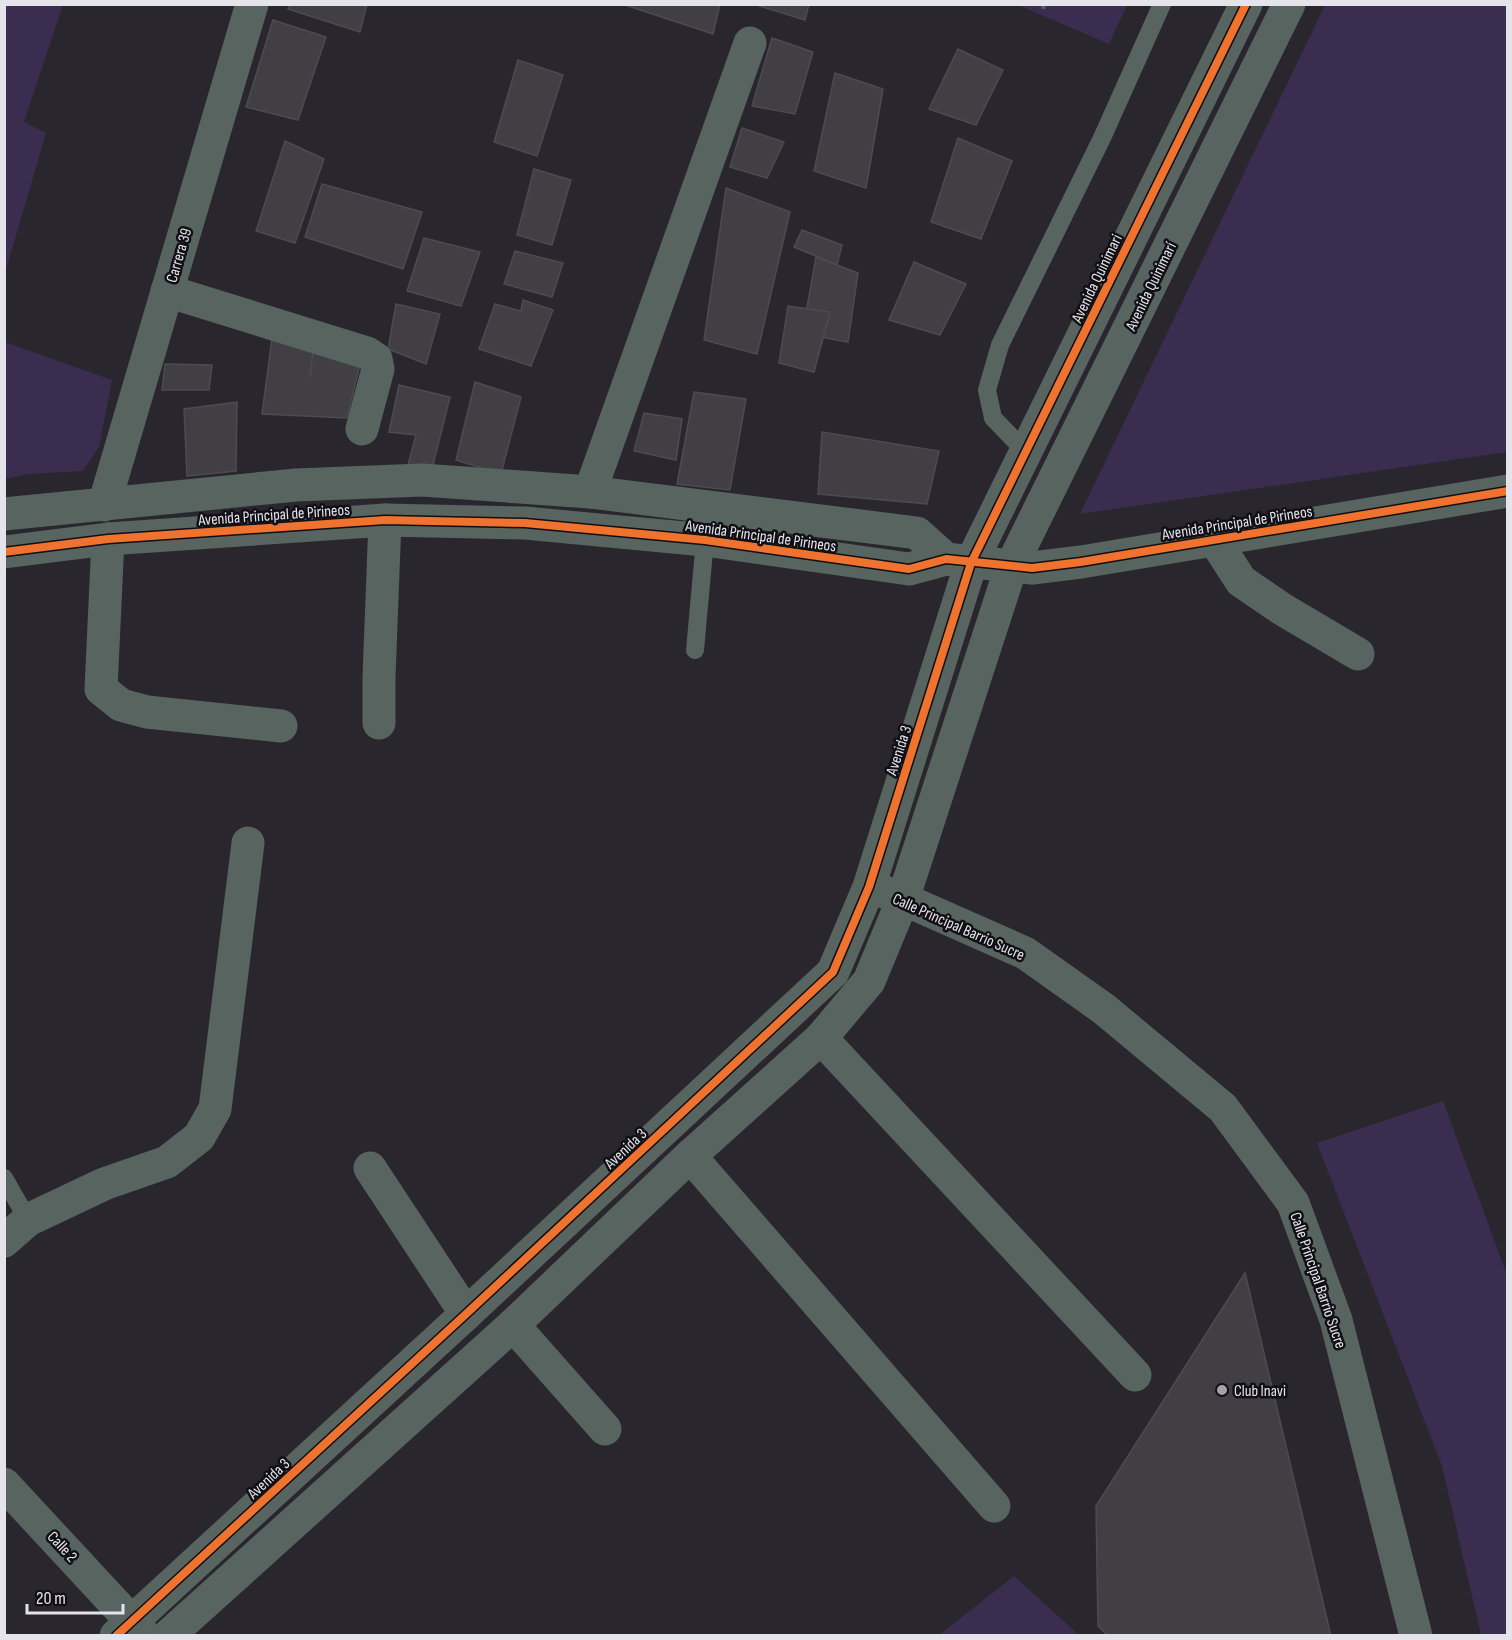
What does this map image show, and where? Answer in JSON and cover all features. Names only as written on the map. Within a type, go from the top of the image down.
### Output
[{"type":"street","name":"Carrera 39","points":[[104,505],[252,4]]},
{"type":"street","name":"Avenida Quinimari","points":[[958,561],[1026,452],[1245,4]]},
{"type":"street","name":"Avenida Quinimarí","points":[[1011,567],[1288,4]]},
{"type":"street","points":[[590,492],[750,43]]},
{"type":"street","points":[[167,291],[367,352],[376,359],[378,369],[362,429]]},
{"type":"street","name":"Avenida Principal de Pirineos","points":[[4,514],[296,485],[422,480],[590,492],[917,533],[958,561]]},
{"type":"street","name":"Avenida Principal de Pirineos","points":[[4,552],[108,539],[385,520],[525,522],[705,540],[909,569],[958,561],[1032,568],[1081,562],[1508,491]]},
{"type":"street","points":[[379,723],[385,520]]},
{"type":"street","points":[[108,539],[101,689],[121,705],[147,712],[281,726]]},
{"type":"street","points":[[1214,539],[1241,581],[1282,609],[1358,654]]},
{"type":"street","name":"Avenida 3","points":[[131,1631],[466,1314],[833,972],[869,887],[958,561]]},
{"type":"street","points":[[168,1635],[513,1324],[690,1156],[820,1038],[869,981],[903,899],[1011,567]]},
{"type":"street","points":[[16,1231],[104,1184],[166,1162],[199,1137],[215,1109],[248,843]]},
{"type":"street","name":"Calle Principal Barrio Sucre","points":[[869,887],[903,899],[1025,953],[1104,1009],[1222,1108],[1293,1203],[1336,1320],[1416,1635]]},
{"type":"street","points":[[820,1038],[1135,1375]]},
{"type":"street","points":[[690,1156],[994,1506]]},
{"type":"street","points":[[370,1168],[466,1314]]},
{"type":"street","points":[[513,1324],[605,1429]]},
{"type":"street","name":"Calle 2","points":[[4,1484],[131,1631]]},
{"type":"lane","points":[[1026,452],[993,418],[987,390],[1000,345],[1102,138],[1162,4]]},
{"type":"lane","points":[[695,650],[705,540]]},
{"type":"lane","points":[[4,1178],[16,1231]]},
{"type":"shaded area","points":[[5,4],[63,5],[24,122],[46,133],[5,273]]},
{"type":"shaded area","points":[[1018,5],[1127,5],[1109,44]]},
{"type":"shaded area","points":[[1325,5],[1507,5],[1507,452],[1080,514]]},
{"type":"shaded area","points":[[5,342],[112,380],[99,447],[83,471],[28,474],[5,479]]},
{"type":"shaded area","points":[[1443,1101],[1507,1275],[1507,1635],[1481,1635],[1442,1466],[1317,1143]]},
{"type":"shaded area","points":[[1014,1576],[1079,1635],[939,1635]]},
{"type":"building","points":[[290,4],[367,4],[360,32],[288,9]]},
{"type":"building","points":[[622,4],[720,4],[713,34]]},
{"type":"building","points":[[753,4],[809,4],[805,20]]},
{"type":"building","points":[[273,20],[326,37],[298,120],[246,107]]},
{"type":"building","points":[[772,38],[813,52],[795,114],[752,106]]},
{"type":"building","points":[[958,49],[1003,70],[976,125],[929,109]]},
{"type":"building","points":[[518,60],[563,75],[537,156],[494,142]]},
{"type":"building","points":[[835,73],[883,89],[866,188],[814,171]]},
{"type":"building","points":[[742,128],[784,142],[767,178],[730,167]]},
{"type":"building","points":[[958,138],[1012,161],[981,239],[931,222]]},
{"type":"building","points":[[285,141],[324,159],[295,243],[256,231]]},
{"type":"building","points":[[534,169],[571,180],[552,245],[517,235]]},
{"type":"building","points":[[322,184],[422,212],[403,269],[305,237]]},
{"type":"building","points":[[726,188],[790,212],[757,354],[704,340]]},
{"type":"building","points":[[802,230],[842,245],[837,265],[794,247]]},
{"type":"building","points":[[424,238],[480,252],[461,306],[407,291]]},
{"type":"building","points":[[515,251],[563,263],[552,297],[504,284]]},
{"type":"building","points":[[816,257],[858,273],[848,342],[804,334]]},
{"type":"building","points":[[914,262],[966,284],[940,335],[889,320]]},
{"type":"building","points":[[523,300],[553,310],[531,366],[479,349],[495,304],[521,311]]},
{"type":"building","points":[[396,304],[440,314],[426,364],[388,349]]},
{"type":"building","points":[[788,306],[830,312],[814,372],[779,363]]},
{"type":"building","points":[[272,338],[314,343],[310,377],[313,352],[361,360],[347,418],[262,414]]},
{"type":"building","points":[[165,364],[212,365],[209,390],[162,390]]},
{"type":"building","points":[[475,382],[521,397],[501,474],[456,460]]},
{"type":"building","points":[[399,385],[450,397],[432,469],[408,465],[416,435],[389,432]]},
{"type":"building","points":[[694,392],[746,399],[730,490],[677,484]]},
{"type":"building","points":[[237,402],[236,471],[187,476],[184,409]]},
{"type":"building","points":[[644,413],[682,419],[676,460],[634,451]]},
{"type":"building","points":[[822,432],[939,451],[927,504],[818,494]]},
{"type":"building","name":"Club Inavi","points":[[1245,1273],[1331,1636],[1108,1636],[1098,1626],[1096,1506]]},
{"type":"cycle path","points":[[116,1636],[833,972],[869,887],[971,563],[1246,4]]},
{"type":"cycle path","points":[[4,552],[108,539],[385,520],[525,523],[705,540],[909,569],[946,559],[1032,568],[1081,562],[1508,491]]},
{"type":"place","name":"Club Inavi","points":[[1222,1390]]}]
